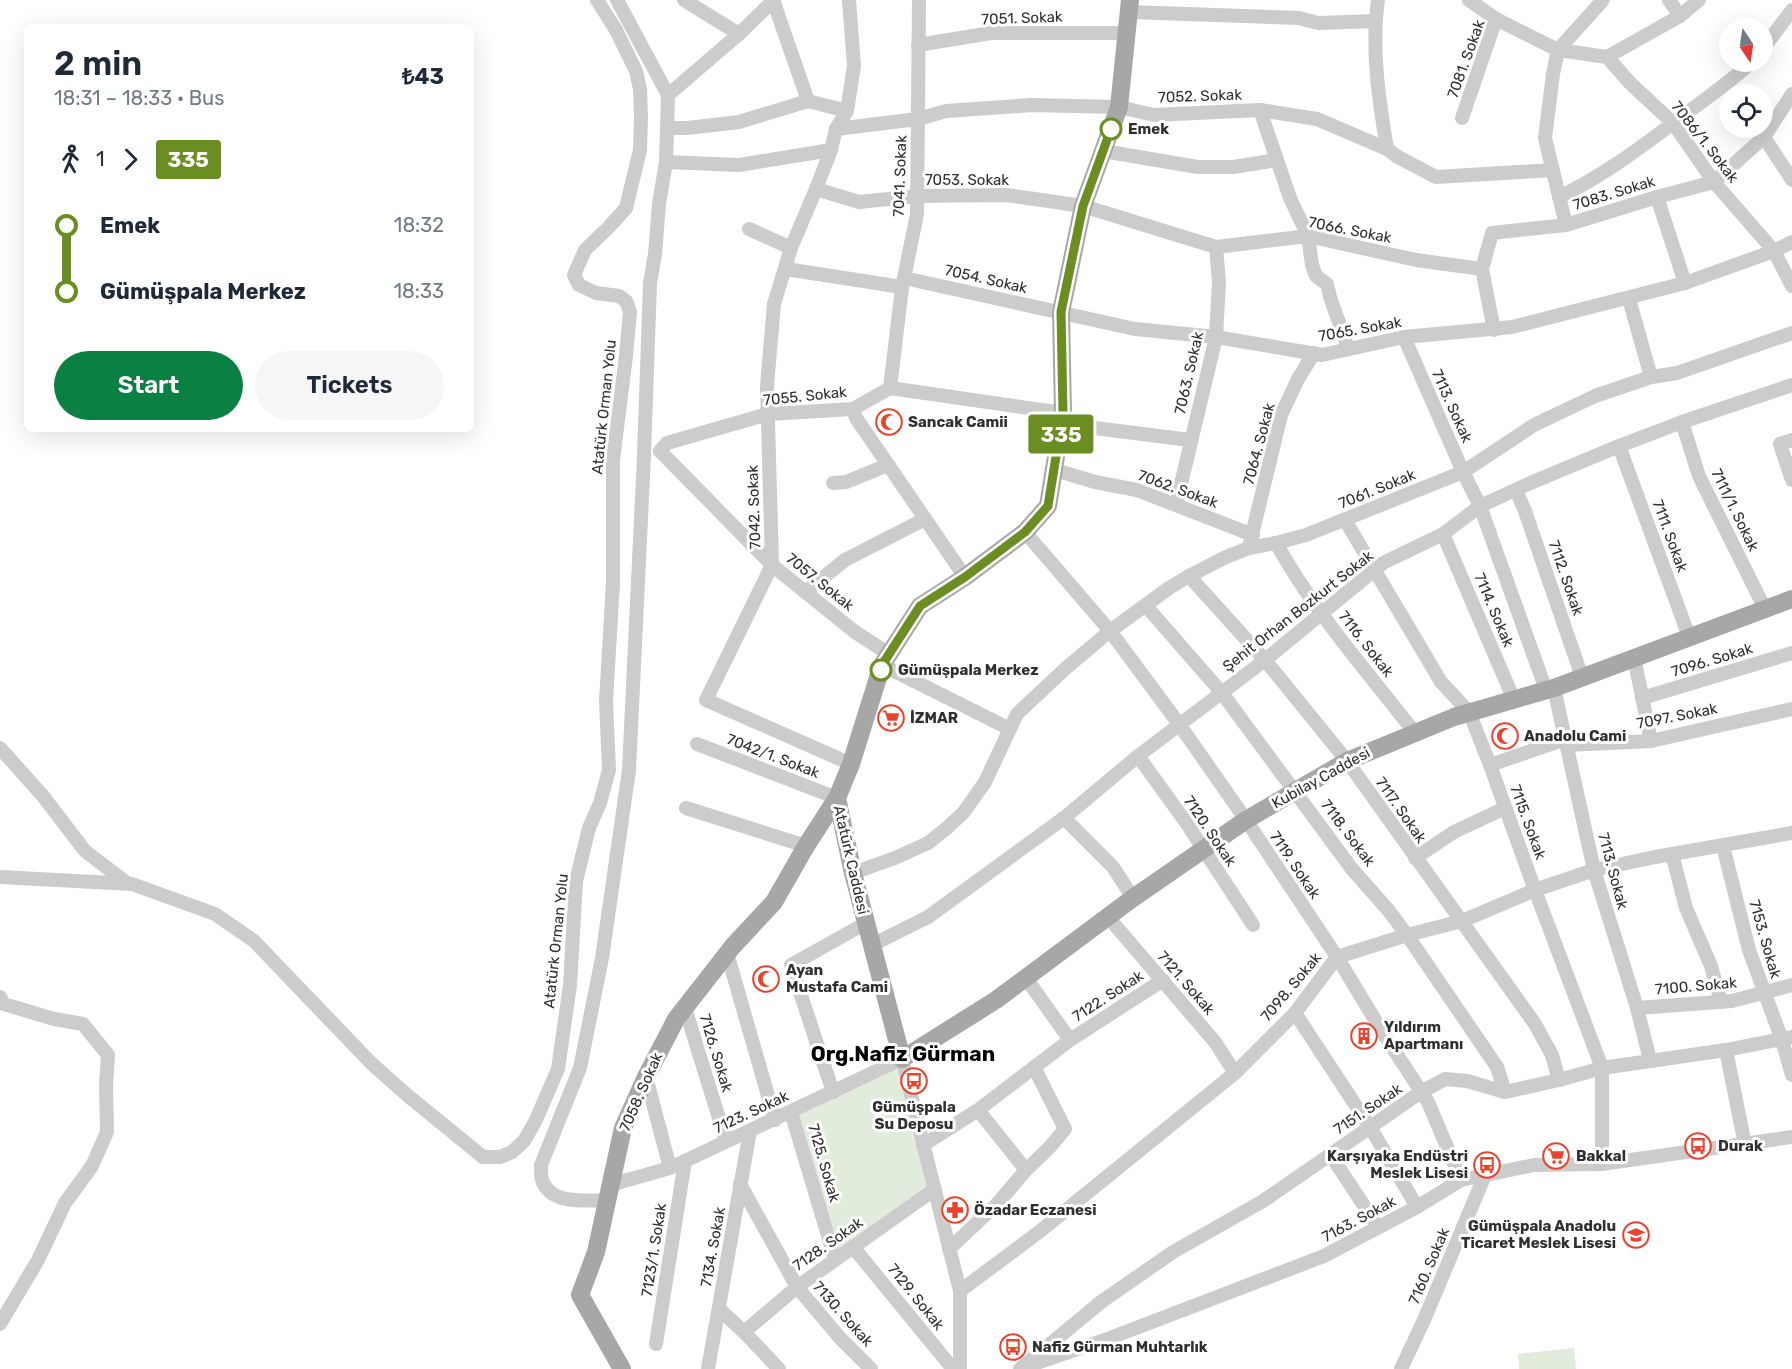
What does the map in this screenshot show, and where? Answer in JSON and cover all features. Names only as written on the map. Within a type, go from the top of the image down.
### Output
[{"type":"main road","name":"Atatürk Caddesi","points":[[902,1059],[853,873],[837,798],[851,764],[886,659],[920,606],[965,577],[1025,532],[1048,506],[1063,419],[1061,312],[1083,206],[1119,107],[1129,6]]},
{"type":"main road","name":"Kubilay Caddesi","points":[[902,1059],[996,1000],[1133,898],[1246,820],[1347,761],[1468,712],[1550,689],[1792,599]]},
{"type":"main road","name":"7058. Sokak","points":[[622,1369],[580,1295],[596,1252],[623,1128],[676,1019],[728,953],[774,902],[837,798]]},
{"type":"street","name":"Atatürk Orman Yolu","points":[[0,877],[127,883],[215,914],[254,941],[371,1063],[483,1157],[500,1157],[512,1152],[524,1141],[535,1122],[558,1069],[570,985],[576,881],[589,828],[600,803],[609,770],[606,700],[614,584],[613,460],[630,312],[626,301],[619,296],[596,293],[579,285],[574,275],[585,250],[626,208],[639,150],[641,117],[640,89],[636,71],[616,30],[597,0]]},
{"type":"street","points":[[617,0],[668,95],[739,34],[774,0],[808,102]]},
{"type":"street","points":[[684,0],[739,34]]},
{"type":"street","name":"7042. Sokak","points":[[849,0],[854,66],[847,111],[836,129],[831,150],[791,248],[774,304],[767,386],[772,566],[706,700],[851,764]]},
{"type":"street","name":"7041. Sokak","points":[[890,388],[903,283],[917,214],[919,0]]},
{"type":"street","points":[[1378,0],[1375,21],[1377,91],[1387,149]]},
{"type":"street","points":[[1469,0],[1496,19]]},
{"type":"street","points":[[1566,225],[1545,138],[1553,74],[1558,50],[1603,0]]},
{"type":"street","points":[[1669,0],[1680,16]]},
{"type":"street","points":[[1607,57],[1680,16],[1699,0]]},
{"type":"street","points":[[1129,6],[1299,18],[1318,22],[1375,21]]},
{"type":"street","points":[[1773,35],[1792,10]]},
{"type":"street","name":"7081. Sokak","points":[[1462,118],[1496,19],[1558,50],[1607,57]]},
{"type":"street","name":"7051. Sokak","points":[[918,45],[991,33],[1127,33]]},
{"type":"street","name":"7086/1. Sokak","points":[[1607,57],[1630,83],[1673,123],[1714,182],[1774,251],[1792,286]]},
{"type":"street","points":[[1559,197],[1606,172],[1718,91],[1740,72]]},
{"type":"street","name":"7083. Sokak","points":[[1773,123],[1792,94]]},
{"type":"street","name":"7123. Sokak","points":[[668,95],[666,162],[650,283],[629,770],[602,958],[580,1068],[541,1165],[542,1179],[549,1191],[558,1198],[583,1201],[608,1193],[670,1168],[902,1059]]},
{"type":"street","points":[[667,128],[739,122],[808,102],[847,111]]},
{"type":"street","name":"7052. Sokak","points":[[836,129],[918,119],[946,111],[1032,105],[1119,107],[1154,115],[1260,110],[1317,119],[1387,149],[1436,177],[1553,170]]},
{"type":"street","points":[[1260,110],[1290,198],[1308,236],[1312,265],[1317,276],[1327,284],[1348,348]]},
{"type":"street","name":"7083. Sokak","points":[[1482,269],[1492,233],[1566,225],[1714,182],[1763,138]]},
{"type":"street","points":[[1765,138],[1792,180]]},
{"type":"street","points":[[666,162],[739,165],[831,150]]},
{"type":"street","points":[[1103,151],[1198,167],[1233,167],[1277,160]]},
{"type":"street","name":"7053. Sokak","points":[[816,189],[860,202],[918,196],[1007,195],[1083,206]]},
{"type":"street","points":[[1657,197],[1685,283]]},
{"type":"street","name":"7066. Sokak","points":[[1083,206],[1216,247],[1308,236],[1416,260],[1482,269]]},
{"type":"street","points":[[749,229],[791,248]]},
{"type":"street","name":"7065. Sokak","points":[[1061,312],[1135,329],[1216,337],[1322,355],[1404,337],[1512,327],[1629,299],[1685,283],[1774,251],[1792,242]]},
{"type":"street","name":"7063. Sokak","points":[[1176,505],[1216,337],[1219,282],[1216,247]]},
{"type":"street","name":"7054. Sokak","points":[[786,269],[903,283],[1061,312]]},
{"type":"street","points":[[1482,269],[1494,330]]},
{"type":"street","points":[[1629,299],[1651,377]]},
{"type":"street","name":"7061. Sokak","points":[[853,873],[928,843],[964,812],[985,782],[1017,714],[1110,631],[1169,588],[1251,542],[1276,543],[1306,535],[1463,472],[1534,425],[1595,396],[1651,377],[1677,373],[1792,333]]},
{"type":"street","name":"7113. Sokak","points":[[1404,337],[1480,506],[1550,689],[1566,742],[1594,870],[1637,1008],[1650,1060]]},
{"type":"street","name":"7064. Sokak","points":[[1251,542],[1281,415],[1298,379],[1314,353]]},
{"type":"street","name":"Şehit Orhan Bozkurt Sokak","points":[[872,945],[928,917],[1064,818],[1138,756],[1265,660],[1383,563],[1443,534],[1480,506],[1528,483],[1682,422],[1792,385]]},
{"type":"street","points":[[890,388],[1190,440]]},
{"type":"street","name":"7055. Sokak","points":[[660,451],[667,443],[768,414],[853,409],[890,388]]},
{"type":"street","points":[[853,409],[856,418],[965,577]]},
{"type":"street","name":"7111/1. Sokak","points":[[1682,422],[1699,476],[1764,609]]},
{"type":"street","points":[[1792,440],[1780,444],[1792,480]]},
{"type":"street","name":"7111. Sokak","points":[[1619,446],[1691,637]]},
{"type":"street","points":[[644,452],[660,451]]},
{"type":"street","name":"7057. Sokak","points":[[660,451],[772,566],[886,659]]},
{"type":"street","points":[[833,483],[846,482],[888,465]]},
{"type":"street","name":"7062. Sokak","points":[[1055,470],[1095,482],[1137,490],[1176,505],[1251,542]]},
{"type":"street","name":"7112. Sokak","points":[[1516,490],[1582,677]]},
{"type":"street","points":[[806,592],[845,560],[925,519]]},
{"type":"street","name":"7115. Sokak","points":[[1345,520],[1441,682],[1468,712],[1490,765],[1602,1068],[1602,1164]]},
{"type":"street","name":"7119. Sokak","points":[[1025,532],[1110,631],[1246,820],[1337,957],[1428,1102],[1461,1180]]},
{"type":"street","name":"7114. Sokak","points":[[1443,534],[1514,700]]},
{"type":"street","name":"7116. Sokak","points":[[1276,543],[1321,613],[1415,733]]},
{"type":"street","name":"7117. Sokak","points":[[1190,576],[1265,660],[1347,761],[1535,1024],[1552,1054],[1559,1080]]},
{"type":"street","name":"7118. Sokak","points":[[1146,606],[1222,693],[1352,869],[1407,935],[1497,1067],[1505,1092]]},
{"type":"street","name":"7096. Sokak","points":[[1642,698],[1792,653]]},
{"type":"street","points":[[1634,657],[1650,741]]},
{"type":"street","points":[[886,659],[1010,729]]},
{"type":"street","name":"7097. Sokak","points":[[1490,765],[1566,742],[1650,741],[1792,709]]},
{"type":"street","name":"7042/1. Sokak","points":[[697,744],[837,798]]},
{"type":"street","points":[[0,748],[43,796],[86,850],[127,883]]},
{"type":"street","name":"7120. Sokak","points":[[1138,756],[1185,821],[1253,925]]},
{"type":"street","points":[[686,807],[806,846]]},
{"type":"street","points":[[1415,858],[1454,832],[1505,808]]},
{"type":"street","points":[[1064,818],[1113,867],[1133,898]]},
{"type":"street","name":"7098. Sokak","points":[[960,1292],[1039,1232],[1235,1073],[1295,1013],[1337,957],[1461,921],[1535,890],[1594,870],[1672,854],[1791,836]]},
{"type":"street","name":"7153. Sokak","points":[[1723,846],[1749,950],[1763,993],[1787,1038],[1792,1075]]},
{"type":"street","points":[[1672,854],[1686,908],[1711,966],[1721,1002]]},
{"type":"street","name":"7121. Sokak","points":[[1108,917],[1215,1042],[1235,1073]]},
{"type":"street","points":[[833,1092],[791,965],[866,923]]},
{"type":"street","points":[[728,953],[775,1120]]},
{"type":"street","name":"7122. Sokak","points":[[1026,978],[1070,1040]]},
{"type":"street","name":"7122. Sokak","points":[[923,1145],[978,1110],[1070,1040],[1163,980]]},
{"type":"street","name":"7100. Sokak","points":[[1637,1008],[1732,1001],[1792,985]]},
{"type":"street","points":[[0,997],[4,1004],[54,1019],[83,1024],[108,1055],[106,1132],[92,1166],[65,1203],[38,1260],[0,1324]]},
{"type":"street","name":"7126. Sokak","points":[[685,1008],[726,1141]]},
{"type":"street","points":[[1295,1013],[1370,1127],[1417,1207]]},
{"type":"street","name":"7151. Sokak","points":[[1020,1369],[1101,1302],[1173,1252],[1263,1201],[1421,1092],[1445,1079],[1467,1081],[1505,1092],[1602,1068],[1726,1050],[1787,1038]]},
{"type":"street","points":[[1726,1050],[1745,1145]]},
{"type":"street","name":"Atatürk Caddesi","points":[[902,1059],[960,1292],[960,1369]]},
{"type":"street","points":[[949,1249],[997,1204],[1065,1129],[1034,1067]]},
{"type":"street","points":[[646,1077],[670,1168]]},
{"type":"street","points":[[978,1110],[1026,1170]]},
{"type":"street","name":"7125. Sokak","points":[[791,1112],[835,1259]]},
{"type":"street","name":"7134. Sokak","points":[[708,1369],[750,1131]]},
{"type":"street","name":"7163. Sokak","points":[[1020,1369],[1110,1338],[1324,1256],[1417,1207],[1461,1180],[1534,1165],[1602,1164],[1792,1137]]},
{"type":"street","points":[[1330,1154],[1378,1227]]},
{"type":"street","name":"7123/1. Sokak","points":[[656,1344],[685,1161]]},
{"type":"street","name":"7160. Sokak","points":[[1401,1369],[1485,1175]]},
{"type":"street","name":"7130. Sokak","points":[[740,1184],[797,1287],[840,1338],[871,1369]]},
{"type":"street","name":"7128. Sokak","points":[[744,1332],[797,1287],[935,1189]]},
{"type":"street","name":"7129. Sokak","points":[[853,1247],[953,1369]]},
{"type":"street","points":[[719,1309],[779,1369]]},
{"type":"green space","points":[[897,1069],[928,1190],[840,1251],[799,1115]]},
{"type":"green space","points":[[1574,1348],[1576,1369],[1519,1369],[1518,1354]]},
{"type":"bus line","name":"335","points":[[881,670],[920,606],[965,577],[1025,532],[1048,506],[1063,413],[1061,312],[1083,206],[1111,129]]},
{"type":"place","name":"Emek","points":[[1111,129]]},
{"type":"place","name":"Sancak Camii","points":[[889,422]]},
{"type":"place","name":"Gümüşpala Merkez","points":[[881,670]]},
{"type":"place","name":"İZMAR","points":[[891,718]]},
{"type":"place","name":"Anadolu Cami","points":[[1505,736]]},
{"type":"place","name":"Ayan Mustafa Cami","points":[[766,979]]},
{"type":"place","name":"Yıldırım Apartmanı","points":[[1364,1036]]},
{"type":"place","name":"Gümüşpala Su Deposu","points":[[914,1081]]},
{"type":"place","name":"Durak","points":[[1698,1146]]},
{"type":"place","name":"Bakkal","points":[[1556,1156]]},
{"type":"place","name":"Karşıyaka Endüstri Meslek Lisesi","points":[[1487,1165]]},
{"type":"place","name":"Özadar Eczanesi","points":[[955,1210]]},
{"type":"place","name":"Gümüşpala Anadolu Ticaret Meslek Lisesi","points":[[1636,1235]]},
{"type":"place","name":"Nafiz Gürman Muhtarlık","points":[[1013,1347]]},
{"type":"district","name":"Org.Nafiz Gürman","points":[[903,1053]]}]
